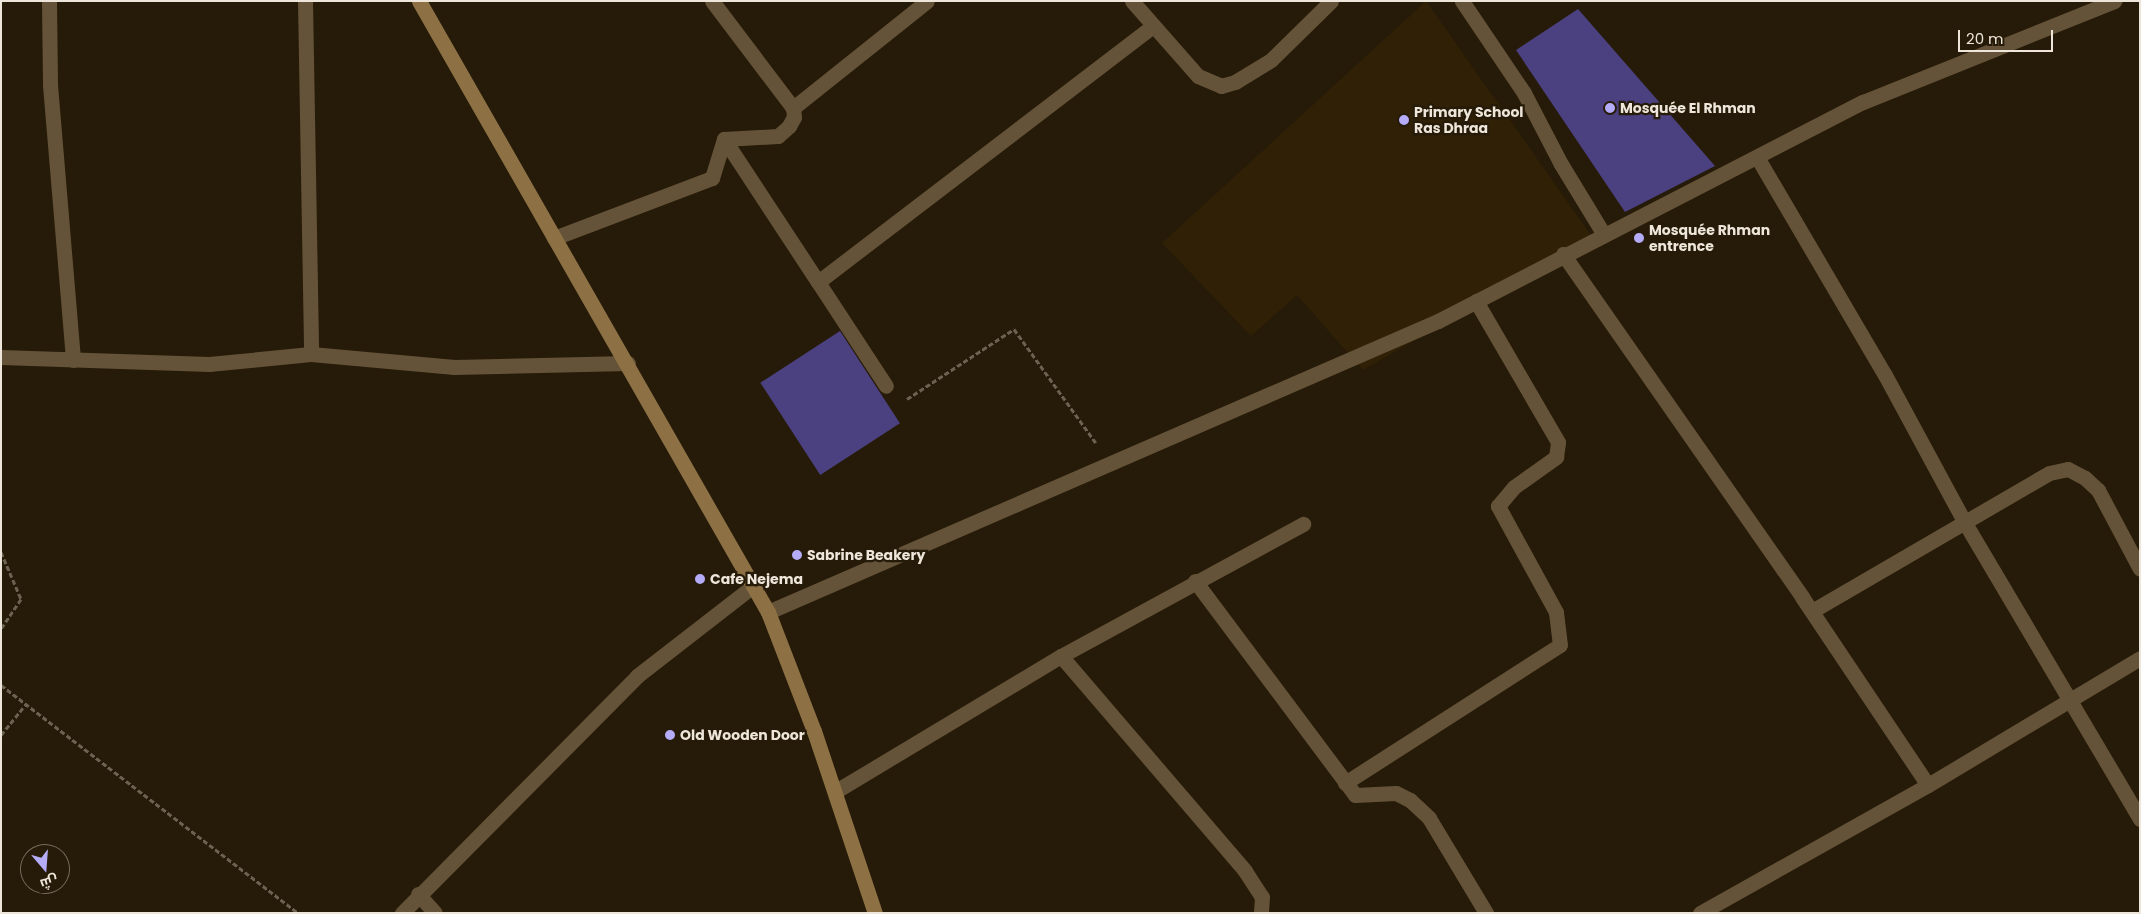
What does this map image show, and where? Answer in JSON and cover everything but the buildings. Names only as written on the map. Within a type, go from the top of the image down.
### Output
[{"type":"street","points":[[49,1],[50,85],[73,360]]},
{"type":"street","points":[[304,1],[311,354]]},
{"type":"street","points":[[419,1],[554,238],[628,363],[768,612],[836,791],[871,911]]},
{"type":"street","points":[[712,1],[793,108],[794,117],[789,126],[778,136],[724,140]]},
{"type":"street","points":[[793,108],[927,1]]},
{"type":"street","points":[[1132,1],[1152,27],[1198,76],[1221,86],[1235,82],[1271,60],[1331,1]]},
{"type":"street","points":[[1462,1],[1524,93],[1561,164],[1603,233]]},
{"type":"street","points":[[768,612],[1438,321],[1603,233],[1863,102],[2114,1]]},
{"type":"street","points":[[818,282],[1152,27]]},
{"type":"street","points":[[554,238],[712,178],[724,140]]},
{"type":"street","points":[[724,140],[886,386]]},
{"type":"street","points":[[1757,157],[1885,375],[1965,522],[2140,819]]},
{"type":"street","points":[[1563,254],[1812,611],[1928,785]]},
{"type":"street","points":[[1345,782],[1560,645],[1556,612],[1498,506],[1514,487],[1556,457],[1558,442],[1476,301]]},
{"type":"street","points":[[1,357],[209,364],[311,354],[454,367],[628,363]]},
{"type":"street","points":[[1812,611],[2049,473],[2068,469],[2085,478],[2098,490],[2140,569]]},
{"type":"street","points":[[836,791],[1061,656],[1195,581],[1303,524]]},
{"type":"street","points":[[1195,581],[1355,795],[1396,793],[1410,800],[1428,818],[1486,913]]},
{"type":"street","points":[[402,913],[418,894],[488,828],[637,676],[753,586]]},
{"type":"street","points":[[1061,656],[1245,870],[1262,897],[1261,913]]},
{"type":"street","points":[[1701,912],[1928,785],[2140,658]]},
{"type":"street","points":[[418,894],[435,913]]},
{"type":"path","points":[[886,386],[898,405],[1014,329],[1111,464]]},
{"type":"path","points":[[1,552],[21,599],[1,628]]},
{"type":"path","points":[[1,685],[298,913]]},
{"type":"path","points":[[1,735],[26,704]]},
{"type":"shaded area","name":"Primary School Ras Dhraa","points":[[1426,1],[1593,238],[1363,370],[1297,295],[1251,336],[1162,243]]},
{"type":"place","name":"Mosquée El Rhman","points":[[1610,108]]},
{"type":"place","name":"Primary School Ras Dhraa","points":[[1404,120]]},
{"type":"place","name":"Mosquée Rhman entrence","points":[[1639,238]]},
{"type":"place","name":"Sabrine Beakery","points":[[797,555]]},
{"type":"place","name":"Cafe Nejema","points":[[700,579]]},
{"type":"place","name":"Old Wooden Door","points":[[670,735]]}]
